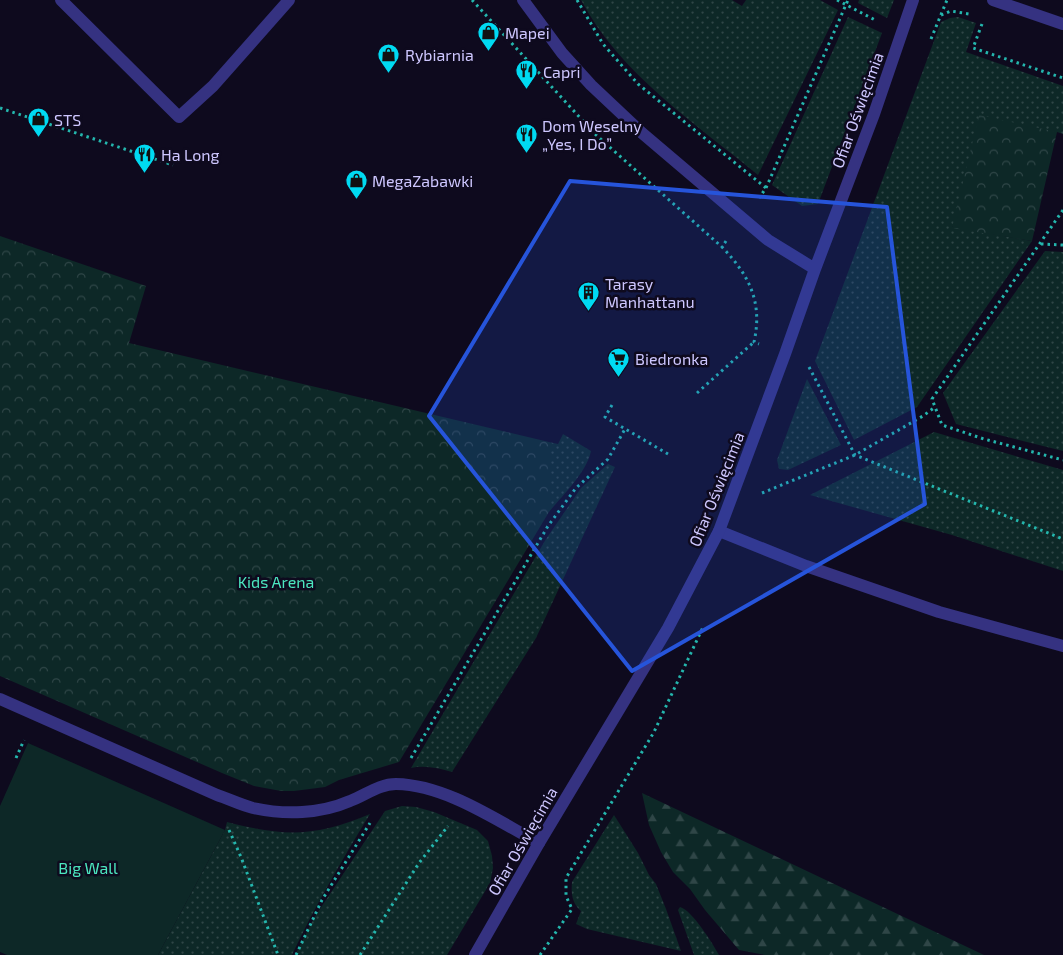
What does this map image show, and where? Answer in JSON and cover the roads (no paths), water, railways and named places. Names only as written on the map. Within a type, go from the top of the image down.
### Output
[{"type":"street","points":[[61,0],[179,117],[213,86],[289,0]]},
{"type":"street","points":[[523,0],[562,53],[591,85],[642,133],[768,240],[815,269]]},
{"type":"street","name":"Ofiar Oświęcimia","points":[[475,955],[668,628],[719,531],[815,269],[845,193],[913,0]]},
{"type":"street","points":[[993,0],[1063,24]]},
{"type":"street","points":[[719,531],[806,566],[939,612],[1063,646]]},
{"type":"street","points":[[0,700],[217,795],[253,808],[289,812],[320,810],[350,801],[377,787],[395,784],[427,787],[474,808],[539,844]]},
{"type":"place","name":"Mapei","points":[[489,51]]},
{"type":"place","name":"Rybiarnia","points":[[389,73]]},
{"type":"place","name":"Capri","points":[[527,90]]},
{"type":"place","name":"STS","points":[[38,138]]},
{"type":"place","name":"Dom Weselny „Yes, I Do”","points":[[526,153]]},
{"type":"place","name":"Ha Long","points":[[145,173]]},
{"type":"place","name":"MegaZabawki","points":[[356,199]]},
{"type":"place","name":"Tarasy Manhattanu","points":[[589,311]]},
{"type":"place","name":"Biedronka","points":[[619,377]]},
{"type":"park label","name":"Kids Arena","points":[[276,581]]},
{"type":"park label","name":"Big Wall","points":[[88,867]]}]
